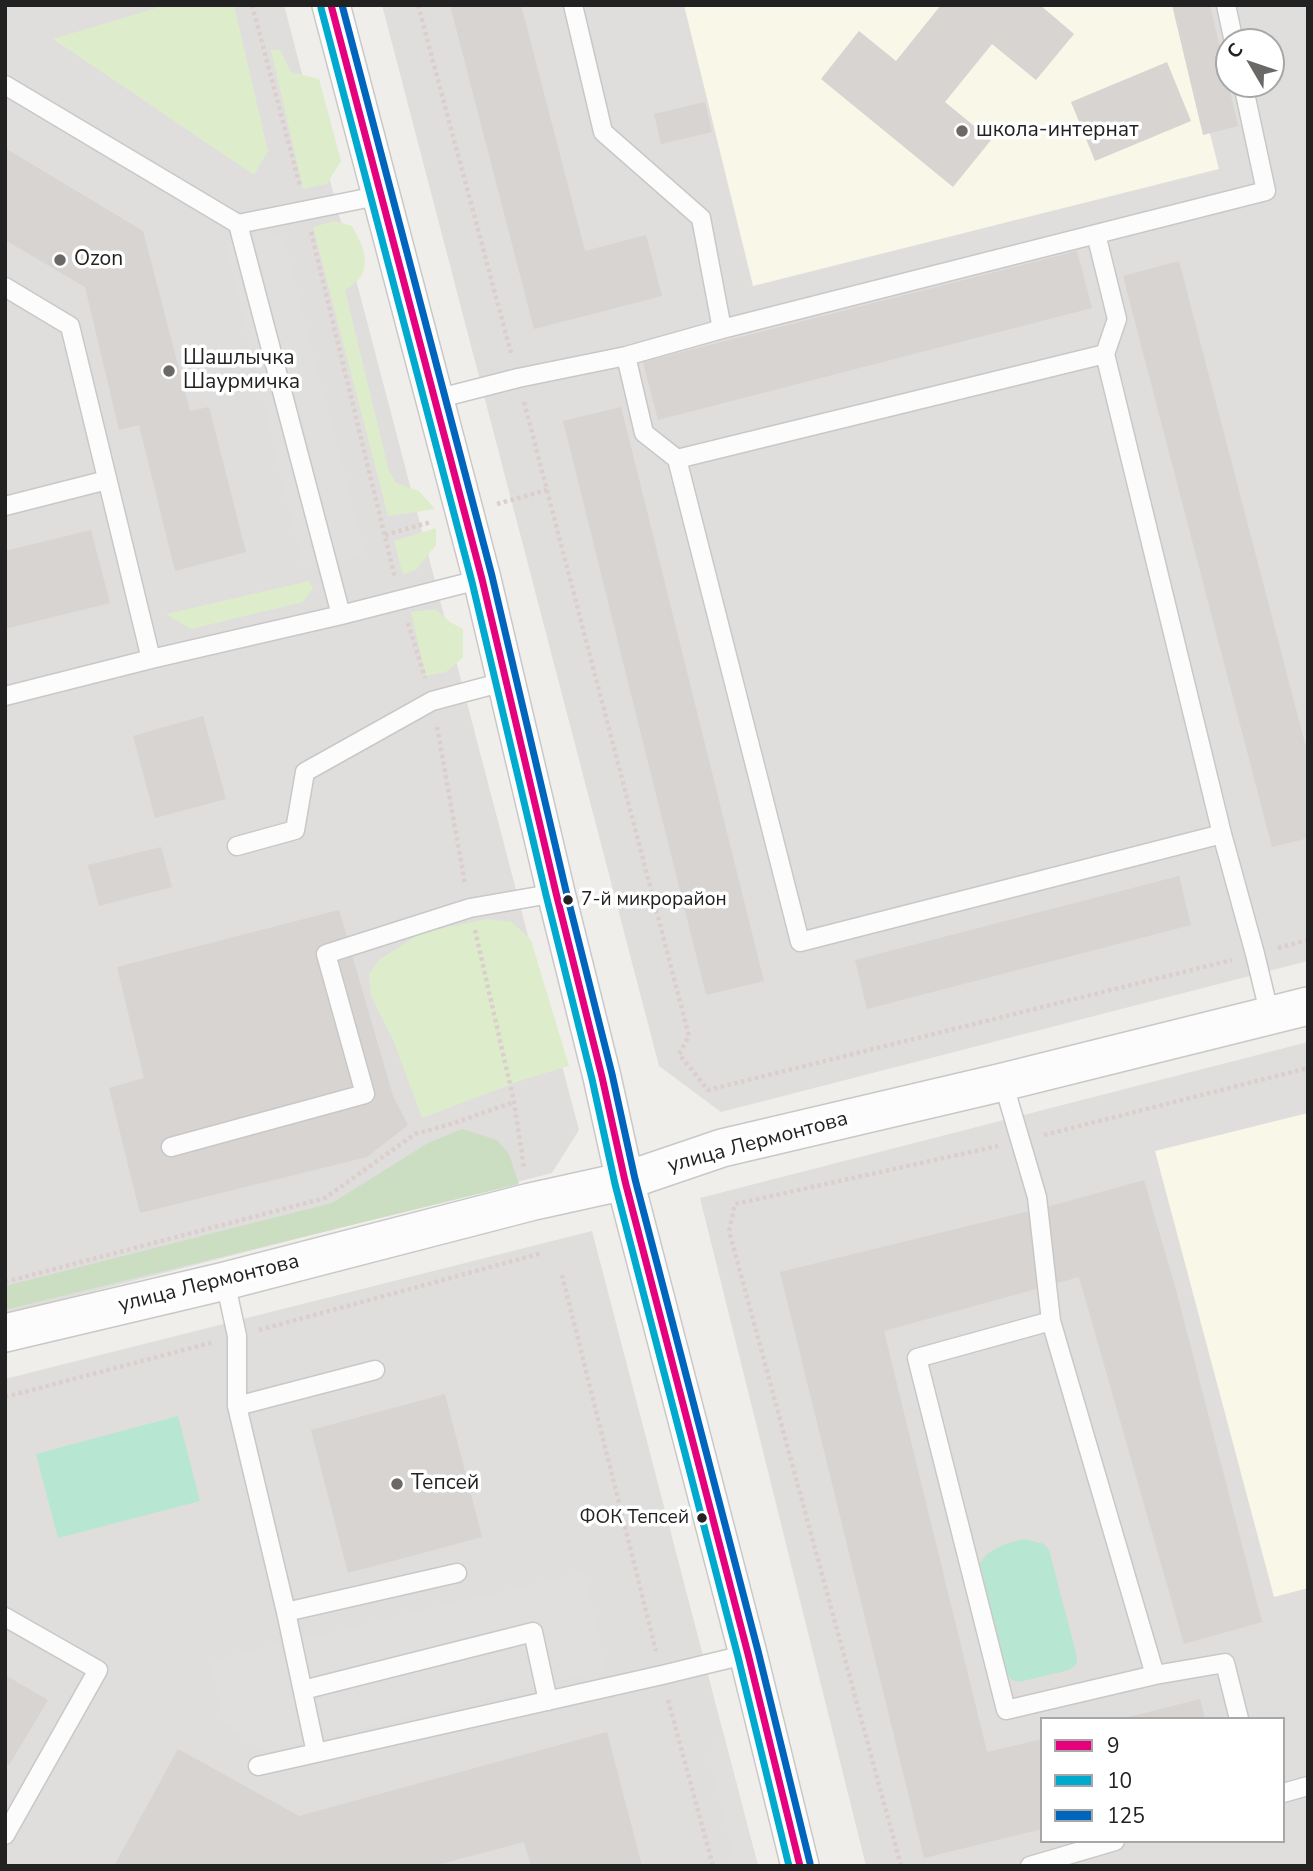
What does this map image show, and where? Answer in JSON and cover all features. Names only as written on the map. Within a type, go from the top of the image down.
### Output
[{"type":"street","points":[[331,5],[482,579],[625,1181],[800,1866]]},
{"type":"street","name":"улица Лермонтова","points":[[5,1334],[625,1181],[722,1148],[1308,1006]]},
{"type":"lane","points":[[573,5],[603,132],[701,218],[722,330]]},
{"type":"lane","points":[[1226,5],[1231,28]]},
{"type":"lane","points":[[5,85],[238,224],[382,195]]},
{"type":"lane","points":[[436,399],[518,378],[626,356],[1266,191],[1246,98]]},
{"type":"lane","points":[[238,224],[341,615]]},
{"type":"lane","points":[[1096,234],[1117,319],[1105,354],[1222,834],[1270,1016]]},
{"type":"lane","points":[[5,287],[69,326],[151,659]]},
{"type":"lane","points":[[677,459],[1105,354]]},
{"type":"lane","points":[[626,356],[644,433],[677,459],[800,942],[1222,834]]},
{"type":"lane","points":[[5,506],[107,480]]},
{"type":"lane","points":[[5,696],[482,579]]},
{"type":"lane","points":[[237,846],[295,830],[305,772],[432,701],[507,681]]},
{"type":"lane","points":[[171,1147],[365,1094],[326,954],[470,908],[556,893]]},
{"type":"lane","points":[[1003,1082],[1037,1197],[1051,1321],[1154,1675]]},
{"type":"lane","points":[[225,1281],[237,1336],[237,1406],[316,1753]]},
{"type":"lane","points":[[1051,1321],[917,1358],[1006,1710],[1154,1675],[1225,1663],[1238,1717]]},
{"type":"lane","points":[[237,1406],[374,1370]]},
{"type":"lane","points":[[286,1612],[457,1573]]},
{"type":"lane","points":[[5,1617],[98,1670],[5,1835]]},
{"type":"lane","points":[[303,1690],[533,1632],[548,1700]]},
{"type":"lane","points":[[258,1766],[748,1654]]},
{"type":"lane","points":[[1285,1792],[1308,1786]]},
{"type":"lane","points":[[1030,1866],[1108,1843]]},
{"type":"path","points":[[418,5],[689,1036],[679,1054],[708,1090],[1308,940]]},
{"type":"path","points":[[5,1282],[326,1198],[415,1134],[514,1102]]},
{"type":"path","points":[[729,1231],[901,1866]]},
{"type":"path","points":[[5,1397],[542,1253]]},
{"type":"path","points":[[562,1275],[662,1675],[713,1866]]},
{"type":"shaded area","points":[[5,5],[284,5],[579,1130],[552,1173],[5,1314]]},
{"type":"shaded area","points":[[382,5],[1308,5],[1308,961],[721,1112],[659,1066]]},
{"type":"shaded area","name":"школа-интернат","points":[[684,5],[1177,5],[1219,169],[753,286]]},
{"type":"shaded area","points":[[283,236],[365,555],[303,568],[226,244]]},
{"type":"shaded area","points":[[1308,1042],[1308,1866],[866,1866],[700,1198]]},
{"type":"shaded area","points":[[1308,1113],[1308,1588],[1274,1597],[1155,1151]]},
{"type":"shaded area","points":[[592,1231],[758,1866],[5,1866],[5,1379]]},
{"type":"shaded area","points":[[584,1572],[606,1669],[263,1752],[225,1724],[210,1661]]},
{"type":"shaded area","points":[[723,1732],[758,1866],[736,1866],[709,1757]]},
{"type":"green space","points":[[166,5],[234,5],[268,151],[254,175],[53,39]]},
{"type":"green space","points":[[271,50],[280,50],[291,72],[319,79],[341,161],[327,184],[303,189]]},
{"type":"green space","points":[[335,221],[352,226],[364,252],[363,272],[358,280],[345,290],[389,471],[396,483],[419,491],[435,509],[388,516],[313,227]]},
{"type":"green space","points":[[436,528],[436,545],[416,570],[403,575],[394,541]]},
{"type":"green space","points":[[309,581],[313,588],[303,602],[191,629],[166,614]]},
{"type":"green space","points":[[436,609],[450,622],[463,629],[463,658],[446,672],[426,676],[411,612]]},
{"type":"green space","points":[[488,919],[512,922],[531,940],[569,1066],[525,1079],[422,1118],[394,1042],[371,996],[369,974],[380,959],[423,932]]},
{"type":"green space","points":[[462,1129],[497,1140],[509,1154],[519,1184],[5,1310],[5,1286],[332,1203],[428,1143]]},
{"type":"green space","points":[[178,1416],[200,1501],[58,1538],[36,1454]]},
{"type":"green space","points":[[1025,1539],[1044,1544],[1049,1550],[1077,1663],[1069,1670],[1019,1682],[1012,1680],[1007,1674],[980,1563],[994,1549]]},
{"type":"building","points":[[450,5],[521,5],[585,251],[646,235],[662,296],[534,329]]},
{"type":"building","points":[[941,5],[1040,5],[1074,34],[1036,80],[992,44],[945,102],[991,140],[953,187],[821,79],[859,31],[896,61]]},
{"type":"building","points":[[1172,5],[1210,5],[1215,28],[1215,98],[1232,98],[1238,126],[1203,135]]},
{"type":"building","points":[[1167,62],[1191,121],[1095,161],[1071,102]]},
{"type":"building","points":[[705,102],[712,132],[661,144],[654,114]]},
{"type":"building","points":[[5,148],[143,231],[190,411],[209,407],[246,552],[175,571],[139,425],[119,430],[85,287],[5,240]]},
{"type":"building","points":[[1077,251],[1092,308],[658,420],[643,362]]},
{"type":"building","points":[[1179,261],[1308,755],[1308,838],[1272,847],[1123,276]]},
{"type":"building","points":[[621,407],[764,981],[706,995],[563,421]]},
{"type":"building","points":[[91,530],[110,603],[5,629],[5,551]]},
{"type":"building","points":[[203,716],[226,799],[155,818],[133,736]]},
{"type":"building","points":[[161,847],[172,887],[99,906],[88,865]]},
{"type":"building","points":[[1179,876],[1191,925],[867,1009],[855,960]]},
{"type":"building","points":[[339,910],[393,1096],[408,1125],[367,1157],[140,1213],[109,1088],[144,1078],[117,967]]},
{"type":"building","points":[[1144,1180],[1176,1290],[1262,1622],[1184,1644],[1079,1277],[884,1331],[987,1752],[1040,1739],[1040,1829],[924,1858],[780,1272],[1058,1204]]},
{"type":"building","name":"Тепсей","points":[[445,1394],[482,1537],[348,1573],[311,1430]]},
{"type":"building","points":[[5,1675],[48,1700],[9,1765],[5,1763]]},
{"type":"building","points":[[1200,1699],[1204,1717],[1129,1717]]},
{"type":"building","points":[[607,1732],[642,1866],[531,1866],[524,1842],[433,1866],[114,1866],[178,1749],[299,1816]]},
{"type":"transit line","name":"9","points":[[331,5],[482,579],[625,1181],[800,1866]]},
{"type":"transit line","name":"125","points":[[342,5],[492,576],[635,1179],[758,1651],[810,1863]]},
{"type":"transit line","name":"10","points":[[321,8],[472,582],[615,1184],[738,1657],[789,1866]]},
{"type":"place","name":"школа-интернат","points":[[962,131]]},
{"type":"place","name":"Ozon","points":[[60,260]]},
{"type":"place","name":"Шашлычка Шаурмичка","points":[[169,371]]},
{"type":"place","name":"7-й микрорайон","points":[[568,900]]},
{"type":"place","name":"Тепсей","points":[[397,1484]]},
{"type":"place","name":"ФОК Тепсей","points":[[702,1518]]}]
